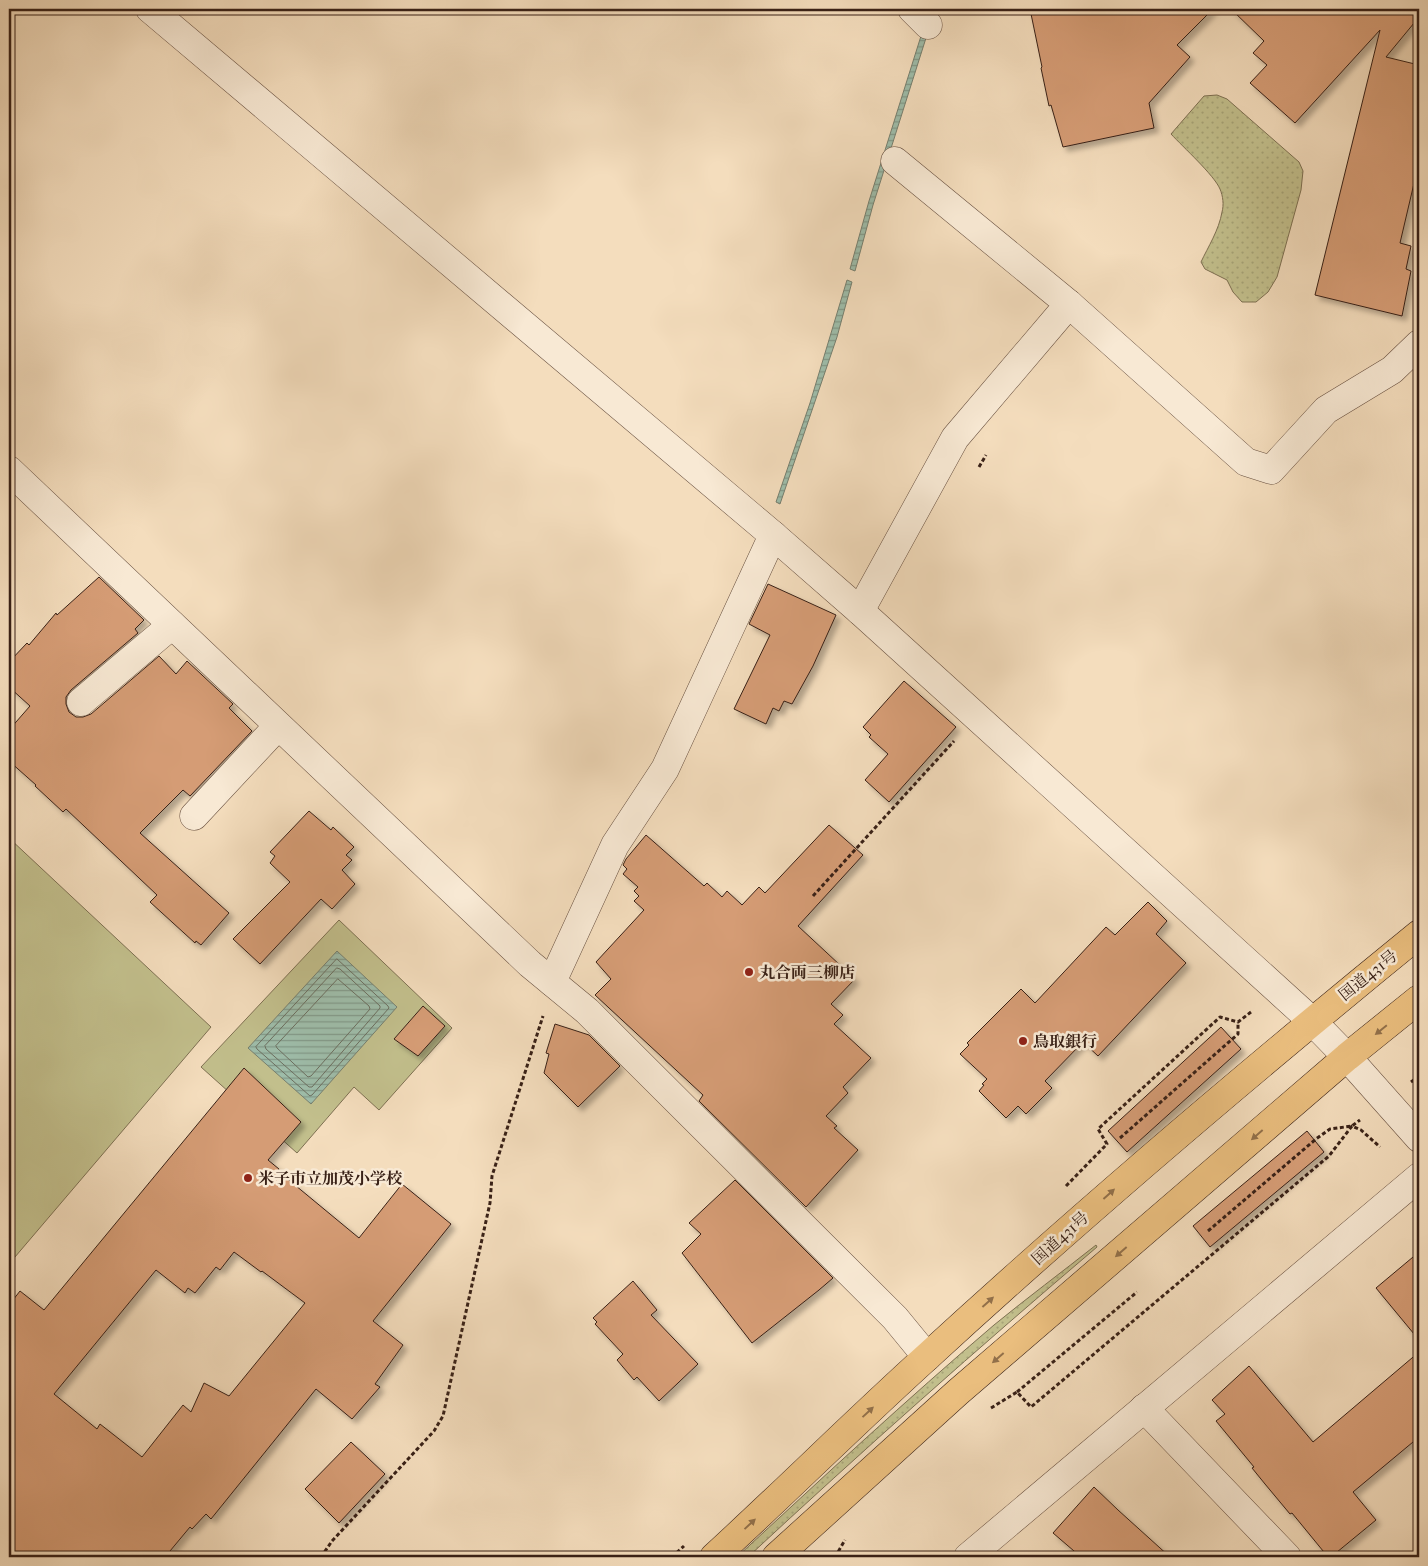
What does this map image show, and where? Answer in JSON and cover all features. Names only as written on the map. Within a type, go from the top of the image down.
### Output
[{"type":"highway","name":"国道431号","points":[[714,1557],[927,1356],[1116,1189],[1312,1021],[1419,934]]},
{"type":"highway","points":[[776,1557],[958,1392],[1347,1057],[1419,999]]},
{"type":"street","points":[[150,9],[773,535],[860,611],[1312,1021],[1347,1057],[1419,1138]]},
{"type":"street","points":[[894,161],[1069,304],[1246,462],[1271,470],[1326,410],[1392,370],[1419,344]]},
{"type":"street","points":[[860,611],[955,438],[1069,304]]},
{"type":"street","points":[[9,470],[523,957],[587,1011],[888,1311],[927,1356]]},
{"type":"street","points":[[552,982],[615,845],[665,769],[773,535]]},
{"type":"street","points":[[81,702],[172,625]]},
{"type":"street","points":[[194,816],[278,726]]},
{"type":"street","points":[[968,1557],[1419,1176]]},
{"type":"street","points":[[1144,1408],[1287,1557]]},
{"type":"path","points":[[978,467],[989,450]]},
{"type":"path","points":[[813,896],[977,716]]},
{"type":"path","points":[[321,1557],[332,1541],[434,1431],[442,1416],[490,1203],[492,1176],[547,1005],[552,982]]},
{"type":"path","points":[[1238,1022],[1251,1012]]},
{"type":"path","points":[[1064,1188],[1107,1144],[1098,1129],[1220,1017],[1238,1022]]},
{"type":"path","points":[[1120,1138],[1238,1034],[1238,1022]]},
{"type":"path","points":[[1208,1231],[1330,1129],[1352,1126],[1361,1130],[1386,1153]]},
{"type":"path","points":[[1017,1392],[1031,1406],[1329,1156],[1352,1126]]},
{"type":"path","points":[[987,1412],[1017,1392],[1137,1292]]},
{"type":"path","points":[[835,1557],[847,1536]]},
{"type":"shaded area","points":[[1217,95],[1227,99],[1299,162],[1303,171],[1301,190],[1277,277],[1268,292],[1256,302],[1242,302],[1233,292],[1227,280],[1205,269],[1201,262],[1221,219],[1222,195],[1212,176],[1171,134],[1204,96]]},
{"type":"shaded area","points":[[9,838],[211,1027],[9,1264]]},
{"type":"shaded area","points":[[339,920],[452,1028],[379,1110],[354,1087],[297,1153],[201,1067]]},
{"type":"shaded area","points":[[1096,1245],[1097,1247],[921,1400],[748,1557],[737,1557],[961,1353],[1006,1315]]},
{"type":"water","points":[[921,36],[926,38],[873,205],[855,271],[850,269],[869,201]]},
{"type":"water","points":[[847,280],[852,282],[837,337],[780,504],[776,502],[810,403]]},
{"type":"water","points":[[337,951],[397,1007],[311,1104],[248,1048]]},
{"type":"building","points":[[1030,9],[1213,9],[1177,45],[1190,57],[1149,103],[1154,128],[1063,147],[1051,105],[1049,106]]},
{"type":"building","points":[[1231,9],[1419,9],[1419,17],[1386,57],[1419,65],[1419,162],[1400,243],[1411,246],[1406,269],[1411,271],[1402,316],[1315,295],[1380,30],[1295,123],[1250,83],[1267,65],[1253,53],[1264,41]]},
{"type":"building","points":[[99,577],[144,620],[135,629],[138,633],[71,690],[66,697],[69,712],[76,717],[91,714],[159,656],[176,674],[187,661],[233,704],[229,708],[252,731],[190,796],[183,790],[140,833],[229,913],[201,945],[196,941],[195,943],[150,902],[157,895],[66,809],[63,812],[9,761],[9,730],[30,706],[9,687],[9,662],[27,643],[29,645],[56,613],[57,615]]},
{"type":"building","points":[[768,584],[836,615],[813,666],[792,704],[784,701],[779,711],[773,708],[766,724],[734,709],[770,635],[749,624]]},
{"type":"building","points":[[904,681],[956,727],[889,802],[865,780],[888,754],[869,737],[871,735],[863,727]]},
{"type":"building","points":[[309,811],[331,830],[333,827],[354,847],[346,855],[352,860],[342,870],[355,884],[332,909],[321,899],[260,964],[233,939],[290,882],[270,863],[275,856],[270,852]]},
{"type":"building","points":[[829,825],[863,855],[798,926],[855,979],[831,1004],[843,1015],[834,1024],[871,1058],[843,1087],[848,1093],[826,1116],[837,1126],[834,1128],[858,1150],[806,1207],[699,1101],[703,1095],[595,995],[611,979],[596,962],[644,910],[634,901],[639,896],[634,891],[638,887],[623,874],[627,869],[623,865],[646,835],[704,886],[707,883],[722,897],[727,891],[742,905],[759,887],[765,893]]},
{"type":"building","points":[[1148,902],[1167,921],[1156,934],[1186,963],[1098,1056],[1083,1042],[1045,1081],[1052,1088],[1026,1114],[1018,1106],[1006,1118],[979,1091],[987,1079],[960,1054],[969,1045],[967,1043],[1021,989],[1035,1003],[1106,927],[1115,935]]},
{"type":"building","points":[[423,1006],[445,1026],[418,1056],[394,1039]]},
{"type":"building","points":[[555,1024],[589,1035],[620,1066],[578,1107],[544,1073],[549,1054],[546,1053]]},
{"type":"building","points":[[1221,1027],[1241,1049],[1127,1152],[1108,1131]]},
{"type":"building","points":[[244,1068],[301,1122],[268,1160],[279,1169],[278,1171],[359,1238],[402,1184],[451,1224],[373,1321],[403,1345],[375,1384],[380,1387],[352,1419],[316,1389],[211,1519],[206,1514],[192,1529],[190,1527],[165,1557],[9,1557],[9,1305],[20,1291],[44,1310]],"holes":[[[234,1252],[305,1303],[229,1396],[204,1383],[191,1412],[183,1405],[142,1457],[100,1424],[97,1429],[54,1394],[156,1270],[185,1293],[188,1288],[195,1293],[216,1267],[220,1270]]]},
{"type":"building","points":[[1307,1131],[1324,1152],[1210,1247],[1193,1226]]},
{"type":"building","points":[[735,1180],[833,1278],[752,1343],[682,1253],[701,1234],[689,1223]]},
{"type":"building","points":[[1419,1252],[1419,1340],[1376,1288]]},
{"type":"building","points":[[633,1281],[657,1310],[651,1315],[698,1364],[659,1401],[637,1377],[634,1380],[617,1360],[623,1354],[595,1324],[597,1322],[593,1318]]},
{"type":"building","points":[[1419,1352],[1419,1437],[1353,1492],[1376,1520],[1331,1557],[1328,1557],[1265,1484],[1252,1468],[1254,1467],[1216,1421],[1225,1414],[1212,1400],[1249,1366],[1313,1442]]},
{"type":"building","points":[[351,1442],[385,1474],[339,1523],[305,1489]]},
{"type":"building","points":[[1094,1487],[1170,1557],[1081,1557],[1053,1533]]},
{"type":"place","name":"丸合両三柳店","points":[[749,972]]},
{"type":"place","name":"鳥取銀行","points":[[1023,1041]]},
{"type":"place","name":"米子市立加茂小学校","points":[[248,1178]]}]
